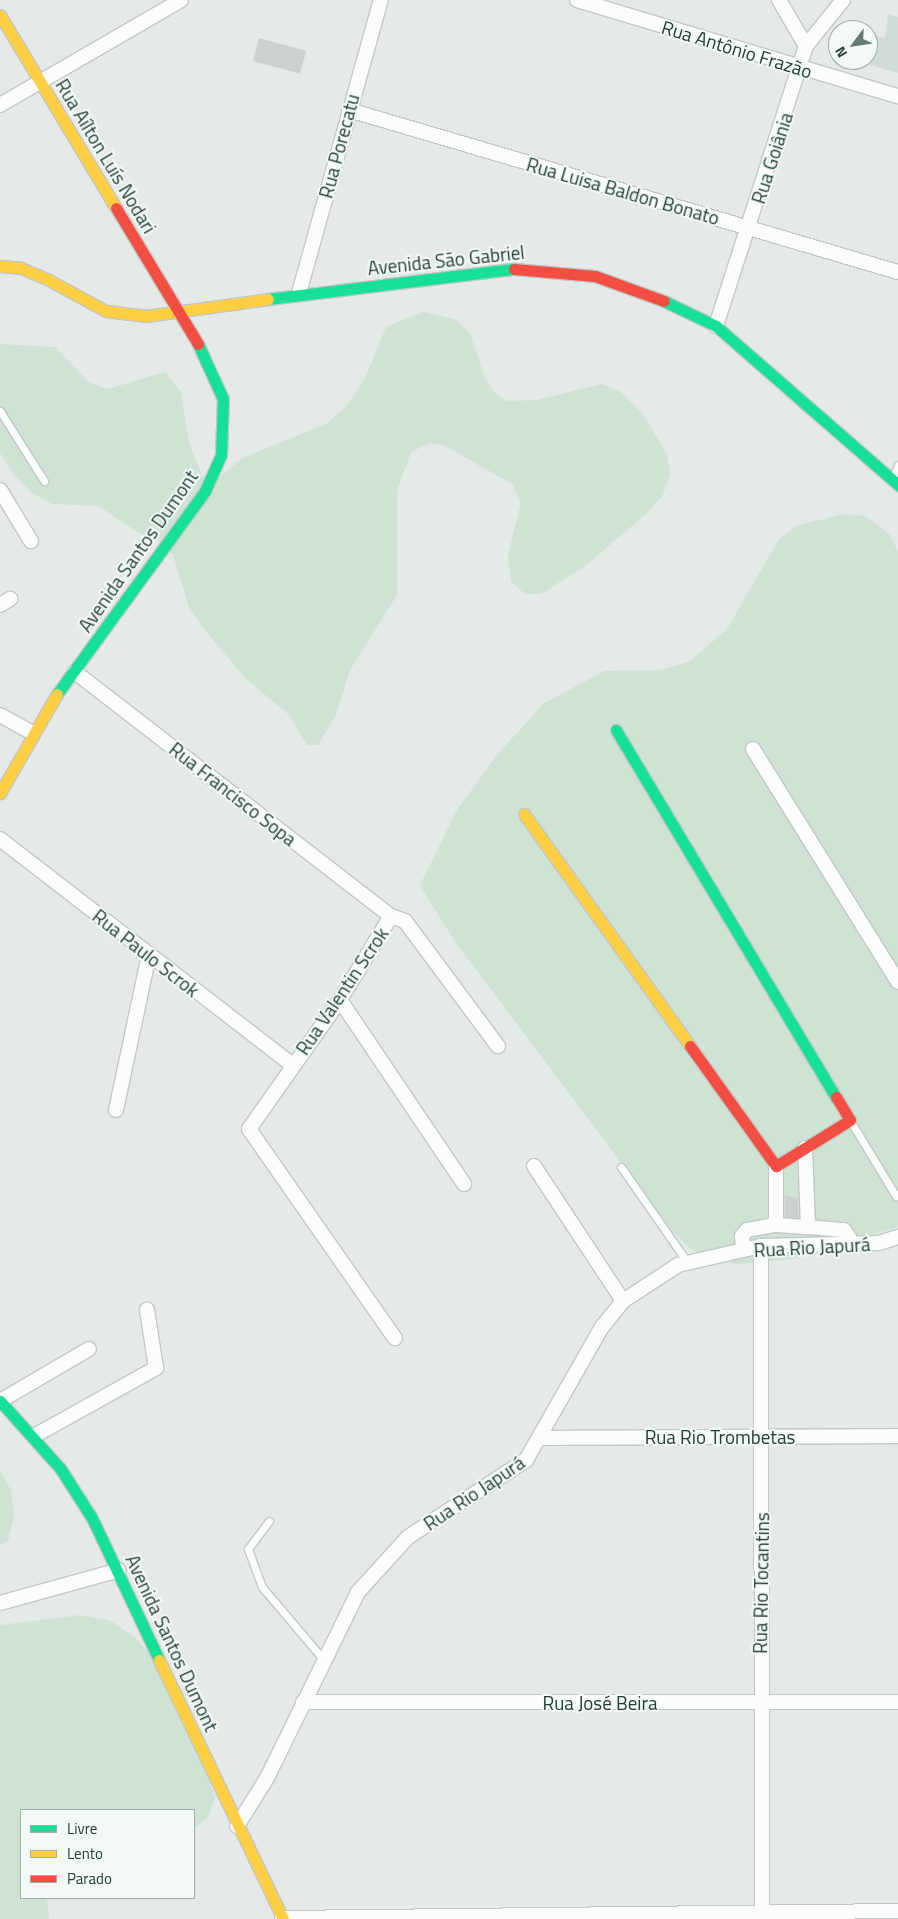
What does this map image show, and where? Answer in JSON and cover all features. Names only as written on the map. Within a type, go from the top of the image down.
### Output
[{"type":"street","points":[[0,105],[181,0]]},
{"type":"street","name":"Rua Porecatu","points":[[299,293],[381,0]]},
{"type":"street","name":"Rua Antônio Frazão","points":[[577,0],[898,96]]},
{"type":"street","points":[[779,0],[806,46]]},
{"type":"street","name":"Rua Goiânia","points":[[716,326],[750,229],[801,68],[806,46],[843,0]]},
{"type":"street","name":"Rua Aílton Luís Nodari","points":[[0,15],[182,314]]},
{"type":"street","name":"Rua Luisa Baldon Bonato","points":[[349,110],[898,272]]},
{"type":"street","name":"Avenida São Gabriel","points":[[0,266],[21,268],[47,279],[106,311],[182,314],[299,293],[493,269],[543,268],[595,276],[642,291],[716,326],[895,483]]},
{"type":"street","name":"Avenida Santos Dumont","points":[[0,793],[32,733],[205,491],[221,455],[223,399],[213,369],[182,314]]},
{"type":"street","points":[[0,490],[31,541]]},
{"type":"street","name":"Rua Francisco Sopa","points":[[74,672],[391,916],[405,921],[498,1046]]},
{"type":"street","points":[[0,715],[32,733]]},
{"type":"street","points":[[616,730],[850,1120],[776,1166]]},
{"type":"street","points":[[753,749],[898,982]]},
{"type":"street","points":[[524,814],[776,1166],[776,1225]]},
{"type":"street","name":"Rua Paulo Scrok","points":[[0,839],[292,1065]]},
{"type":"street","name":"Rua Valentin Scrok","points":[[391,916],[340,1000],[292,1065],[249,1129],[395,1338]]},
{"type":"street","points":[[116,1110],[149,955]]},
{"type":"street","points":[[340,1000],[464,1184]]},
{"type":"street","points":[[804,1148],[808,1226]]},
{"type":"street","points":[[534,1166],[623,1301]]},
{"type":"street","points":[[743,1250],[742,1236],[747,1230],[776,1225],[844,1230],[852,1242]]},
{"type":"street","name":"Rua Rio Japurá","points":[[237,1826],[303,1702],[358,1592],[383,1560],[408,1537],[526,1460],[542,1438],[602,1327],[623,1301],[650,1280],[688,1263],[760,1246],[852,1242],[879,1243],[898,1237]]},
{"type":"street","name":"Rua Rio Tocantins","points":[[760,1246],[764,1436],[758,1704],[762,1915]]},
{"type":"street","points":[[34,1436],[156,1368],[147,1310]]},
{"type":"street","points":[[0,1401],[90,1349]]},
{"type":"street","name":"Avenida Santos Dumont","points":[[0,1401],[34,1436],[92,1518],[119,1570],[282,1919]]},
{"type":"street","name":"Rua Rio Trombetas","points":[[542,1438],[898,1436]]},
{"type":"street","points":[[0,1604],[119,1570]]},
{"type":"street","name":"Rua José Beira","points":[[303,1702],[758,1704],[898,1702]]},
{"type":"street","points":[[282,1919],[762,1915],[898,1911]]},
{"type":"lane","points":[[0,411],[44,481]]},
{"type":"lane","points":[[895,483],[898,465]]},
{"type":"lane","points":[[850,1120],[896,1196]]},
{"type":"lane","points":[[620,1167],[688,1263]]},
{"type":"lane","points":[[269,1521],[248,1549],[262,1587],[324,1660]]},
{"type":"shaded area","points":[[888,14],[898,17],[898,73],[878,67],[878,36],[885,38]]},
{"type":"green space","points":[[423,312],[455,319],[470,333],[484,376],[495,393],[507,401],[537,400],[602,384],[621,392],[643,414],[667,454],[670,474],[663,495],[647,513],[584,567],[541,594],[525,594],[511,582],[508,555],[521,502],[512,484],[443,445],[430,443],[411,452],[397,491],[397,595],[350,670],[336,715],[318,745],[307,745],[289,715],[245,678],[203,628],[189,607],[173,555],[155,538],[141,534],[98,506],[52,504],[32,493],[14,475],[0,453],[0,344],[55,347],[90,383],[108,389],[165,372],[181,392],[189,442],[202,476],[217,479],[242,458],[326,424],[346,407],[365,378],[386,327]]},
{"type":"green space","points":[[843,514],[866,516],[890,535],[898,551],[898,1227],[792,1259],[739,1264],[713,1261],[690,1248],[672,1230],[455,942],[420,885],[457,810],[497,755],[543,704],[604,671],[660,670],[689,662],[727,629],[779,539],[796,526]]},
{"type":"green space","points":[[0,1471],[11,1490],[14,1515],[8,1541],[0,1545]]},
{"type":"green space","points":[[80,1615],[111,1621],[135,1637],[170,1677],[215,1797],[209,1816],[195,1828],[195,1809],[20,1809],[20,1899],[47,1899],[49,1919],[0,1919],[0,1625]]},
{"type":"building","points":[[259,38],[306,51],[300,74],[253,61]]},
{"type":"building","points":[[785,1195],[798,1199],[798,1218],[785,1217]]},
{"type":"traffic: fast","points":[[268,299],[514,269]]},
{"type":"traffic: fast","points":[[664,301],[716,326],[898,485]]},
{"type":"traffic: fast","points":[[57,694],[205,491],[221,455],[223,399],[198,344]]},
{"type":"traffic: fast","points":[[616,730],[836,1097]]},
{"type":"traffic: fast","points":[[0,1401],[60,1468],[92,1518],[159,1660]]},
{"type":"traffic: slow","points":[[0,15],[116,208]]},
{"type":"traffic: slow","points":[[0,266],[21,268],[47,279],[106,311],[146,316],[268,299]]},
{"type":"traffic: slow","points":[[0,793],[57,694]]},
{"type":"traffic: slow","points":[[524,814],[690,1046]]},
{"type":"traffic: slow","points":[[159,1660],[283,1919]]},
{"type":"traffic: jam","points":[[116,208],[198,344]]},
{"type":"traffic: jam","points":[[514,269],[595,276],[664,301]]},
{"type":"traffic: jam","points":[[690,1046],[776,1166],[850,1120],[836,1097]]}]
